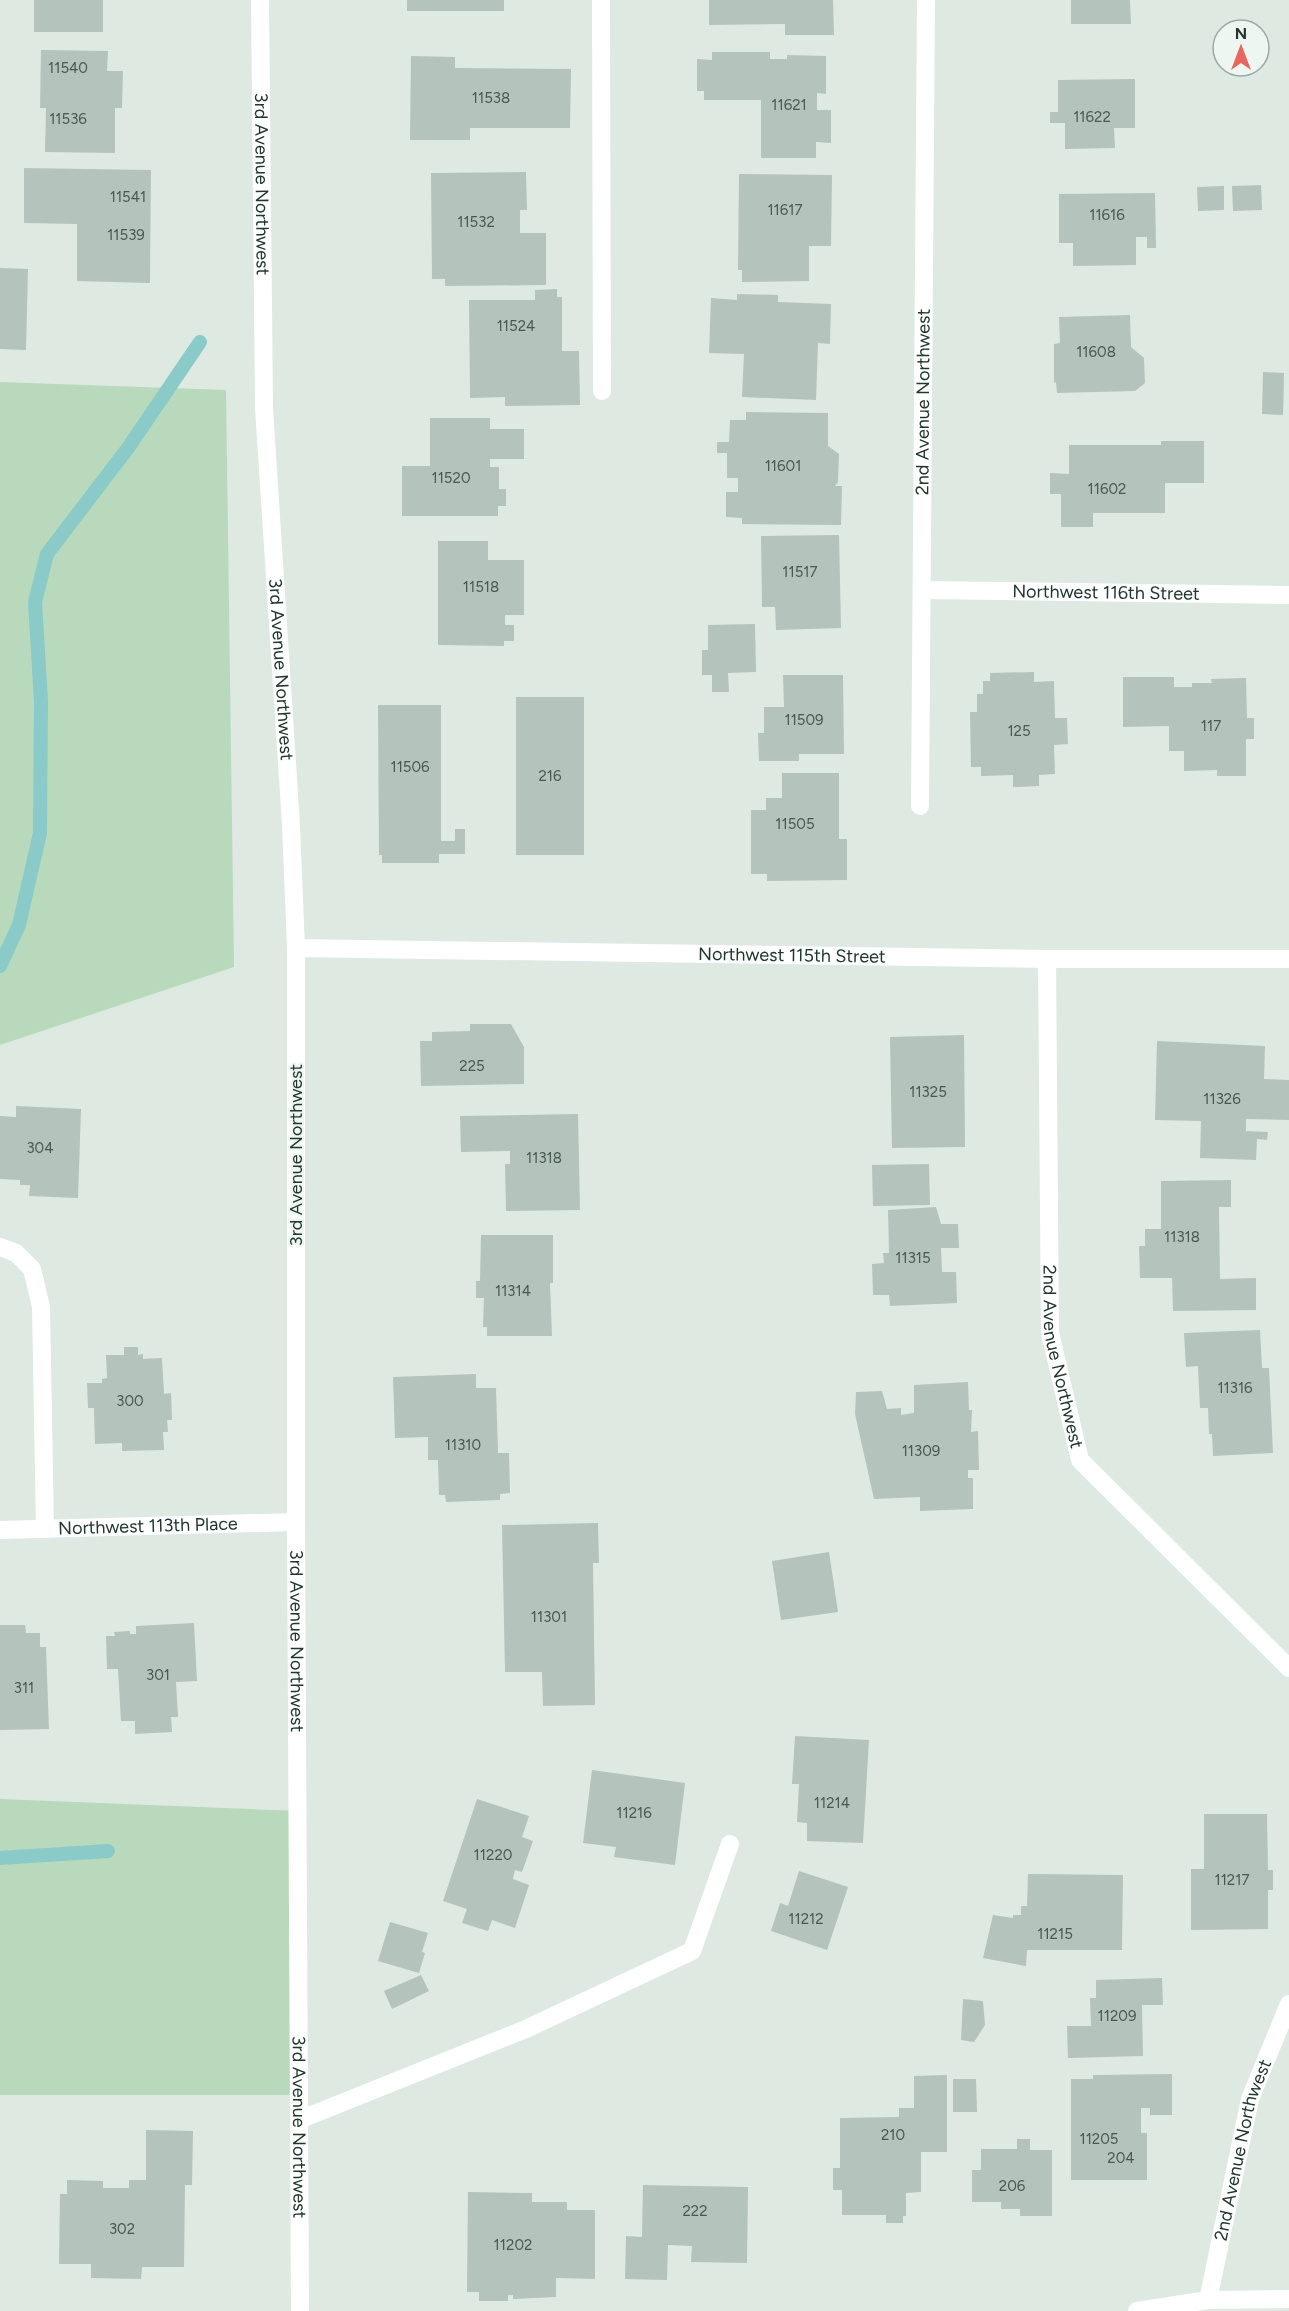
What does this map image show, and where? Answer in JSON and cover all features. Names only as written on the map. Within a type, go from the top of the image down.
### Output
[{"type":"street","name":"3rd Avenue Northwest","points":[[260,0],[264,408],[291,825],[296,948],[300,2311]]},
{"type":"street","points":[[601,0],[602,391]]},
{"type":"street","name":"2nd Avenue Northwest","points":[[920,806],[926,0]]},
{"type":"street","name":"Northwest 116th Street","points":[[923,590],[1289,595]]},
{"type":"street","name":"Northwest 115th Street","points":[[296,948],[1047,959],[1289,959]]},
{"type":"street","name":"2nd Avenue Northwest","points":[[1047,959],[1050,1333],[1080,1460],[1289,1668]]},
{"type":"street","points":[[0,1247],[16,1253],[32,1269],[41,1307],[45,1529]]},
{"type":"street","name":"Northwest 113th Place","points":[[0,1530],[296,1522]]},
{"type":"street","points":[[299,2120],[526,2029],[692,1951],[730,1844]]},
{"type":"street","name":"2nd Avenue Northwest","points":[[1208,2300],[1250,2099],[1289,2004]]},
{"type":"street","points":[[1137,2311],[1208,2300],[1289,2299]]},
{"type":"green space","points":[[0,382],[226,390],[234,967],[0,1045]]},
{"type":"green space","points":[[0,1799],[298,1811],[299,2095],[0,2095]]},
{"type":"building","points":[[34,0],[103,0],[103,32],[34,32]]},
{"type":"building","points":[[407,0],[504,0],[504,11],[407,11]]},
{"type":"building","points":[[709,0],[833,0],[834,35],[785,35],[785,24],[709,25]]},
{"type":"building","points":[[1071,0],[1130,0],[1131,24],[1071,24]]},
{"type":"building","points":[[41,50],[108,51],[107,71],[123,71],[122,108],[115,108],[115,153],[45,152],[46,108],[40,108]]},
{"type":"building","points":[[712,52],[770,52],[770,59],[787,59],[787,55],[826,56],[826,94],[817,93],[817,110],[831,110],[831,143],[816,142],[816,158],[761,158],[761,100],[704,100],[704,91],[697,91],[697,59],[712,60]]},
{"type":"building","points":[[411,56],[455,57],[455,68],[571,69],[570,128],[470,128],[470,140],[410,140]]},
{"type":"building","points":[[1135,79],[1135,128],[1114,128],[1115,148],[1065,149],[1065,123],[1050,123],[1050,112],[1058,112],[1058,80]]},
{"type":"building","points":[[24,168],[151,170],[150,283],[77,281],[77,224],[24,223]]},
{"type":"building","points":[[526,172],[527,210],[520,210],[520,233],[546,233],[546,285],[445,286],[445,279],[432,279],[431,173]]},
{"type":"building","points":[[739,174],[832,175],[831,246],[809,246],[809,281],[742,282],[742,270],[738,270]]},
{"type":"building","points":[[1261,185],[1262,210],[1233,211],[1232,186]]},
{"type":"building","points":[[1224,186],[1224,210],[1198,211],[1197,187]]},
{"type":"building","points":[[1155,193],[1156,248],[1147,248],[1147,237],[1136,237],[1136,265],[1073,266],[1073,243],[1059,243],[1059,194]]},
{"type":"building","points":[[0,268],[28,269],[26,350],[0,349]]},
{"type":"building","points":[[557,289],[557,297],[562,297],[562,351],[579,351],[580,405],[505,406],[505,397],[470,398],[469,300],[535,300],[535,290]]},
{"type":"building","points":[[737,294],[778,295],[778,302],[831,304],[830,344],[818,343],[816,400],[742,397],[744,354],[709,353],[711,298],[737,300]]},
{"type":"building","points":[[1130,315],[1131,347],[1144,358],[1145,383],[1135,391],[1057,393],[1056,382],[1054,383],[1054,344],[1060,343],[1059,317]]},
{"type":"building","points":[[1263,372],[1284,373],[1283,415],[1262,414]]},
{"type":"building","points":[[746,412],[828,413],[828,446],[839,454],[838,482],[835,486],[842,486],[841,525],[742,524],[742,518],[726,517],[726,492],[738,492],[738,478],[727,478],[727,453],[717,453],[717,442],[729,442],[730,420],[746,420]]},
{"type":"building","points":[[430,418],[490,418],[490,429],[524,429],[524,459],[490,459],[490,467],[499,467],[499,489],[506,489],[506,506],[498,506],[498,516],[402,516],[402,466],[430,466]]},
{"type":"building","points":[[1161,441],[1204,441],[1204,483],[1165,483],[1165,513],[1093,513],[1093,527],[1061,527],[1061,494],[1050,494],[1050,473],[1069,474],[1069,445],[1161,445]]},
{"type":"building","points":[[839,535],[841,628],[776,630],[775,607],[762,607],[761,536]]},
{"type":"building","points":[[438,541],[488,541],[488,560],[524,560],[524,615],[505,615],[505,625],[514,625],[514,641],[504,641],[504,646],[438,645]]},
{"type":"building","points":[[755,624],[756,672],[728,673],[729,692],[712,692],[712,675],[702,675],[702,650],[708,650],[708,625]]},
{"type":"building","points":[[1034,672],[1034,682],[1054,681],[1055,718],[1067,718],[1068,744],[1054,745],[1055,774],[1039,775],[1039,786],[1013,787],[1013,775],[981,776],[981,767],[971,767],[970,712],[977,712],[977,694],[983,694],[983,681],[990,681],[990,673]]},
{"type":"building","points":[[783,675],[843,675],[844,754],[799,754],[799,761],[759,761],[758,733],[764,733],[764,707],[784,707]]},
{"type":"building","points":[[1123,677],[1174,677],[1174,687],[1192,687],[1192,683],[1212,683],[1211,679],[1246,678],[1247,718],[1254,718],[1254,739],[1246,739],[1246,776],[1217,776],[1217,770],[1184,771],[1184,751],[1169,751],[1169,726],[1123,727]]},
{"type":"building","points":[[516,697],[584,697],[584,855],[516,855]]},
{"type":"building","points":[[378,705],[441,705],[441,841],[455,841],[455,829],[465,829],[465,854],[439,854],[439,863],[382,863],[382,855],[379,855]]},
{"type":"building","points":[[782,773],[839,773],[839,839],[847,839],[847,880],[767,881],[767,874],[751,874],[751,810],[766,810],[766,798],[782,798]]},
{"type":"building","points":[[470,1024],[511,1024],[524,1047],[524,1084],[421,1086],[420,1041],[432,1041],[432,1032],[470,1031]]},
{"type":"building","points":[[964,1035],[965,1147],[892,1148],[890,1037]]},
{"type":"building","points":[[1157,1041],[1265,1046],[1264,1079],[1289,1080],[1289,1120],[1246,1119],[1246,1131],[1268,1132],[1267,1140],[1257,1139],[1256,1160],[1200,1158],[1201,1121],[1155,1120]]},
{"type":"building","points":[[16,1106],[81,1109],[78,1198],[29,1196],[30,1185],[20,1185],[20,1180],[0,1179],[0,1116],[16,1117]]},
{"type":"building","points":[[578,1114],[580,1210],[506,1211],[505,1164],[510,1164],[510,1151],[461,1152],[460,1116]]},
{"type":"building","points":[[929,1164],[930,1205],[873,1206],[872,1165]]},
{"type":"building","points":[[1231,1180],[1231,1207],[1219,1207],[1220,1279],[1256,1278],[1256,1310],[1173,1311],[1172,1278],[1140,1278],[1139,1246],[1145,1246],[1145,1229],[1161,1229],[1161,1181]]},
{"type":"building","points":[[936,1207],[941,1224],[958,1224],[959,1248],[941,1248],[942,1272],[956,1272],[957,1303],[890,1306],[889,1295],[873,1295],[872,1264],[884,1263],[883,1253],[889,1253],[888,1210]]},
{"type":"building","points":[[481,1235],[553,1235],[553,1283],[550,1283],[552,1336],[487,1336],[487,1327],[483,1327],[484,1298],[476,1298],[476,1281],[480,1281]]},
{"type":"building","points":[[1260,1330],[1262,1368],[1269,1368],[1273,1453],[1213,1456],[1208,1408],[1200,1408],[1198,1366],[1186,1367],[1184,1333]]},
{"type":"building","points":[[124,1347],[138,1347],[138,1355],[143,1354],[143,1359],[162,1358],[164,1394],[171,1393],[172,1420],[167,1420],[168,1432],[163,1432],[164,1450],[122,1451],[122,1443],[95,1444],[94,1408],[88,1408],[87,1383],[102,1383],[102,1379],[107,1378],[106,1355],[124,1355]]},
{"type":"building","points":[[476,1374],[476,1388],[496,1388],[498,1453],[509,1453],[510,1493],[500,1494],[500,1500],[446,1502],[445,1495],[439,1495],[438,1460],[428,1460],[428,1437],[395,1438],[393,1377]]},
{"type":"building","points":[[968,1382],[969,1410],[972,1410],[971,1432],[978,1431],[979,1470],[968,1470],[968,1478],[973,1478],[973,1509],[920,1511],[920,1497],[874,1499],[855,1414],[856,1392],[882,1391],[887,1409],[901,1408],[901,1415],[914,1413],[914,1385]]},
{"type":"building","points":[[598,1523],[599,1563],[593,1563],[595,1705],[543,1706],[542,1672],[505,1672],[502,1525]]},
{"type":"building","points":[[829,1552],[838,1612],[781,1620],[772,1561]]},
{"type":"building","points":[[194,1623],[197,1681],[176,1682],[178,1717],[171,1717],[172,1732],[135,1734],[135,1721],[121,1721],[118,1669],[107,1669],[106,1636],[115,1636],[114,1632],[130,1631],[130,1634],[136,1634],[136,1626]]},
{"type":"building","points":[[0,1625],[25,1625],[26,1633],[40,1633],[40,1647],[46,1647],[49,1729],[0,1730]]},
{"type":"building","points":[[795,1736],[869,1740],[863,1843],[807,1841],[807,1823],[797,1822],[799,1784],[792,1784]]},
{"type":"building","points":[[592,1770],[685,1783],[675,1865],[614,1857],[616,1847],[583,1843]]},
{"type":"building","points":[[477,1799],[529,1816],[522,1837],[533,1841],[522,1872],[515,1870],[513,1879],[529,1885],[515,1928],[492,1920],[488,1931],[462,1923],[467,1909],[443,1901]]},
{"type":"building","points":[[1204,1814],[1267,1814],[1268,1870],[1273,1870],[1273,1890],[1268,1890],[1268,1929],[1191,1930],[1191,1869],[1204,1869]]},
{"type":"building","points":[[799,1871],[848,1887],[827,1950],[771,1931],[780,1903],[788,1906]]},
{"type":"building","points":[[1028,1874],[1123,1875],[1122,1950],[1027,1950],[1026,1966],[983,1958],[993,1915],[1013,1918],[1013,1915],[1021,1915],[1021,1906],[1027,1906]]},
{"type":"building","points":[[390,1922],[428,1933],[419,1973],[378,1961]]},
{"type":"building","points":[[421,1975],[429,1991],[392,2009],[384,1991]]},
{"type":"building","points":[[1162,1978],[1163,2005],[1142,2005],[1143,2056],[1068,2058],[1067,2026],[1091,2026],[1090,1998],[1096,1998],[1096,1980]]},
{"type":"building","points":[[963,1999],[983,2001],[985,2025],[974,2042],[961,2040]]},
{"type":"building","points":[[1172,2074],[1172,2115],[1150,2115],[1150,2108],[1141,2108],[1141,2133],[1147,2133],[1147,2180],[1071,2180],[1071,2079],[1093,2079],[1093,2075]]},
{"type":"building","points":[[947,2075],[947,2152],[921,2152],[921,2192],[906,2193],[906,2216],[903,2216],[903,2223],[886,2223],[886,2215],[842,2215],[842,2190],[833,2190],[833,2168],[840,2168],[840,2118],[899,2117],[899,2108],[914,2108],[914,2076]]},
{"type":"building","points":[[953,2079],[976,2079],[977,2112],[953,2112]]},
{"type":"building","points":[[146,2130],[193,2131],[192,2185],[185,2185],[184,2267],[142,2267],[141,2279],[91,2278],[91,2264],[59,2264],[60,2194],[67,2194],[67,2180],[103,2181],[103,2188],[129,2188],[129,2180],[146,2180]]},
{"type":"building","points":[[1017,2139],[1030,2139],[1030,2150],[1052,2150],[1052,2216],[1020,2216],[1020,2209],[1001,2209],[1001,2202],[972,2202],[972,2170],[981,2170],[981,2149],[1017,2149]]},
{"type":"building","points":[[643,2185],[748,2187],[747,2263],[691,2262],[692,2246],[668,2245],[667,2280],[625,2279],[626,2236],[642,2237]]},
{"type":"building","points":[[468,2192],[532,2193],[532,2202],[567,2202],[567,2210],[595,2210],[595,2279],[556,2278],[556,2297],[513,2299],[513,2295],[508,2295],[508,2301],[479,2301],[479,2292],[467,2292]]},
{"type":"waterway","points":[[0,966],[19,925],[40,833],[41,702],[35,602],[47,554],[128,448],[200,342]]},
{"type":"waterway","points":[[0,1858],[108,1851]]}]
